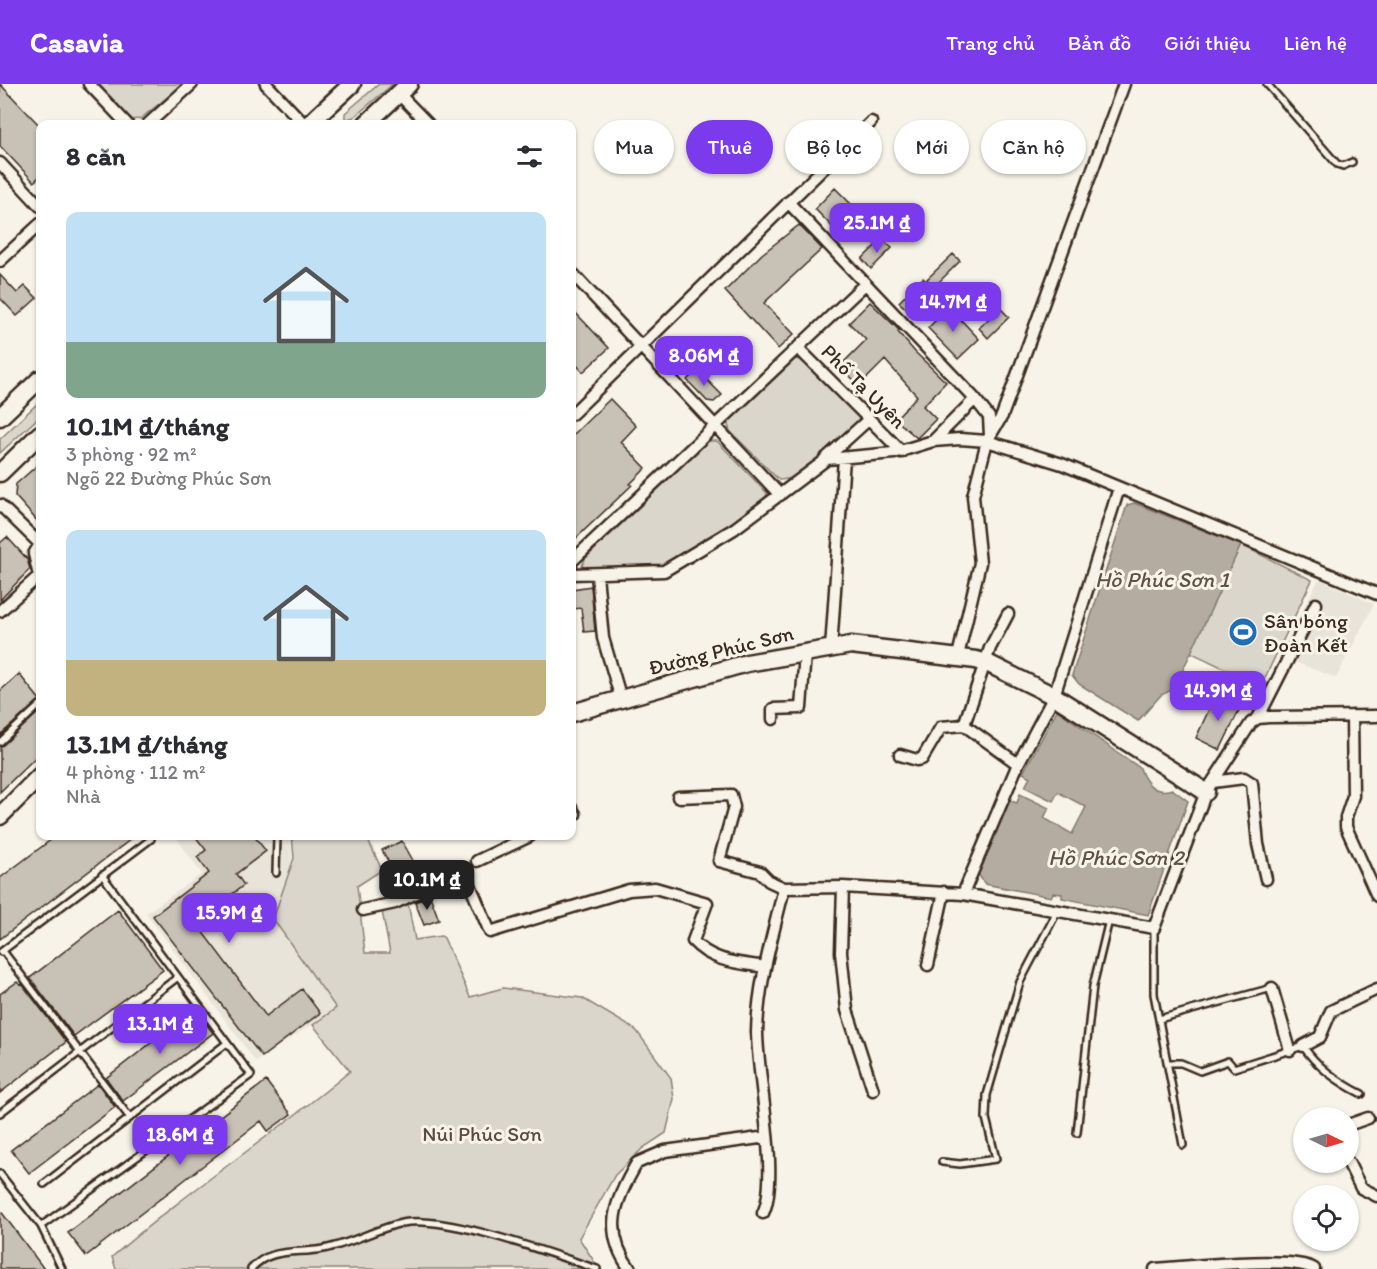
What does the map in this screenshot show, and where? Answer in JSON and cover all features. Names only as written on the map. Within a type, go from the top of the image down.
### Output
[{"type":"street","points":[[89,84],[123,120]]},
{"type":"street","points":[[152,120],[192,84]]},
{"type":"street","points":[[266,84],[302,120]]},
{"type":"street","points":[[311,120],[352,84]]},
{"type":"street","points":[[988,438],[1002,416],[1124,84]]},
{"type":"street","points":[[370,120],[404,89],[425,120]]},
{"type":"street","points":[[0,163],[36,202]]},
{"type":"street","points":[[576,410],[817,174]]},
{"type":"street","points":[[788,202],[975,399],[988,417],[988,438],[973,496],[980,563],[957,660]]},
{"type":"street","points":[[0,261],[36,228]]},
{"type":"street","points":[[576,277],[780,495]]},
{"type":"street","points":[[576,557],[865,284]]},
{"type":"street","name":"Phố Tạ Uyên","points":[[798,348],[902,452]]},
{"type":"street","points":[[0,417],[36,383]]},
{"type":"street","points":[[933,441],[975,399]]},
{"type":"street","points":[[576,574],[637,574],[672,568],[734,530],[822,462],[868,420]]},
{"type":"street","points":[[0,473],[36,438]]},
{"type":"street","points":[[822,462],[902,452],[933,441],[988,438],[1062,464],[1377,594]]},
{"type":"street","points":[[831,649],[844,458]]},
{"type":"street","points":[[963,894],[1018,764],[1054,696],[1119,488]]},
{"type":"street","points":[[0,505],[36,540]]},
{"type":"street","points":[[597,575],[603,638],[621,699]]},
{"type":"street","points":[[0,611],[36,580]]},
{"type":"street","points":[[678,797],[731,795],[734,807],[719,861],[760,873],[769,881],[784,888],[843,887],[963,894],[1154,928],[1210,787],[1251,723],[1258,718],[1316,604]]},
{"type":"street","points":[[964,725],[987,663],[990,648],[1008,614]]},
{"type":"street","name":"Đường Phúc Sơn","points":[[576,712],[747,663],[851,645],[987,663],[1054,696],[1210,787]]},
{"type":"street","points":[[772,719],[773,709],[801,708],[805,653]]},
{"type":"street","points":[[1352,716],[1353,796],[1346,817],[1346,827],[1377,896]]},
{"type":"street","points":[[1258,718],[1377,716]]},
{"type":"street","points":[[900,755],[917,760],[922,759],[941,727],[964,725],[1018,764]]},
{"type":"street","points":[[1210,787],[1244,778],[1252,783],[1258,844],[1266,879]]},
{"type":"street","points":[[0,816],[36,780]]},
{"type":"street","points":[[477,861],[514,840]]},
{"type":"street","points":[[363,910],[395,903],[464,871],[490,932],[628,890],[656,888],[707,903],[693,941],[707,954],[718,959],[765,967]]},
{"type":"street","points":[[843,887],[841,952],[847,1010],[873,1090]]},
{"type":"street","points":[[763,1213],[767,1205],[769,1185],[757,1029],[765,967],[784,888]]},
{"type":"street","points":[[928,964],[944,892]]},
{"type":"street","points":[[1272,988],[1290,1050]]},
{"type":"street","points":[[1303,1046],[1320,1037],[1331,1011],[1377,989]]},
{"type":"street","points":[[1359,1121],[1368,1118]]},
{"type":"street","points":[[630,1269],[619,1255],[613,1218],[637,1162],[665,1151],[767,1137]]},
{"type":"street","points":[[1354,1173],[1361,1188],[1377,1196]]},
{"type":"street","points":[[1155,1269],[1266,1263],[1292,1263],[1314,1269]]},
{"type":"lane","points":[[1267,84],[1337,164],[1343,166],[1352,162]]},
{"type":"lane","points":[[0,742],[36,709]]},
{"type":"lane","points":[[130,1118],[1,952],[148,840]]},
{"type":"lane","points":[[276,873],[277,840]]},
{"type":"lane","points":[[41,1226],[251,1075],[102,875]]},
{"type":"lane","points":[[942,1162],[960,1164],[996,1159],[986,1118],[987,1095],[1020,982],[1058,910]]},
{"type":"lane","points":[[1077,1133],[1093,986],[1109,920]]},
{"type":"lane","points":[[1154,928],[1154,994],[1183,1145]]},
{"type":"lane","points":[[0,1113],[178,977]]},
{"type":"lane","points":[[1159,1019],[1272,988]]},
{"type":"lane","points":[[44,1184],[227,1043]]},
{"type":"lane","points":[[1167,1063],[1181,1063],[1200,1071],[1228,1061],[1234,1068],[1303,1046],[1311,1058],[1343,1084],[1362,1094]]},
{"type":"lane","points":[[0,1174],[41,1226],[62,1269]]},
{"type":"lane","points":[[251,1269],[260,1258],[329,1248],[400,1223],[419,1221],[435,1222],[522,1244],[597,1269]]},
{"type":"shaded area","points":[[1319,579],[1374,604],[1336,678],[1279,656]]},
{"type":"shaded area","points":[[178,840],[290,840],[292,859],[273,919],[336,1008],[256,1062],[146,913],[202,874]]},
{"type":"green space","points":[[94,84],[184,84],[140,119],[128,120]]},
{"type":"green space","points":[[379,84],[393,84],[354,117],[345,120],[345,113]]},
{"type":"green space","points":[[794,359],[804,361],[860,418],[835,447],[814,466],[791,478],[779,480],[730,431],[727,421]]},
{"type":"green space","points":[[36,405],[36,420],[0,453],[0,439]]},
{"type":"green space","points":[[708,441],[717,441],[767,493],[765,502],[672,562],[586,571],[582,566],[585,559]]},
{"type":"green space","name":"Sân bóng Đoàn Kết","points":[[1241,545],[1312,580],[1261,686],[1190,652]]},
{"type":"green space","name":"Núi Phúc Sơn","points":[[292,840],[368,840],[382,870],[357,886],[365,953],[390,953],[382,911],[408,903],[415,940],[441,936],[444,938],[470,997],[503,988],[582,998],[636,1030],[671,1078],[674,1099],[666,1133],[643,1148],[615,1175],[579,1238],[599,1269],[116,1269],[112,1257],[141,1232],[350,1071],[313,1025],[336,1008],[273,919],[294,858]]},
{"type":"water","name":"Hồ Phúc Sơn 1","points":[[1134,503],[1241,545],[1174,689],[1161,695],[1138,721],[1079,684],[1072,675],[1127,505]]},
{"type":"water","name":"Hồ Phúc Sơn 2","points":[[1057,710],[1140,768],[1148,783],[1156,789],[1172,789],[1188,801],[1148,915],[1062,898],[1062,894],[1053,893],[1051,897],[985,884],[977,873],[1008,800],[1017,803],[1020,794],[1049,808],[1044,818],[1072,834],[1086,807],[1058,792],[1053,801],[1025,787],[1030,777],[1023,773]]},
{"type":"building","points":[[0,84],[36,122],[36,180],[34,182],[0,146]]},
{"type":"building","points":[[835,188],[865,218],[844,239],[815,209]]},
{"type":"building","points":[[799,225],[822,249],[764,303],[794,334],[778,349],[725,291],[762,254]]},
{"type":"building","points":[[882,239],[892,248],[871,269],[862,259]]},
{"type":"building","points":[[953,254],[960,261],[934,287],[927,279]]},
{"type":"building","points":[[0,275],[17,293],[25,286],[36,297],[17,316],[0,298]]},
{"type":"building","points":[[923,278],[931,286],[907,310],[899,302]]},
{"type":"building","points":[[870,302],[900,331],[898,332],[915,352],[946,382],[923,406],[936,419],[917,438],[895,419],[917,396],[885,360],[860,385],[839,367],[866,340],[849,323]]},
{"type":"building","points":[[949,307],[979,339],[958,359],[928,328]]},
{"type":"building","points":[[1000,308],[1009,317],[988,338],[979,328]]},
{"type":"building","points":[[576,313],[609,348],[583,372],[576,364]]},
{"type":"building","points":[[697,370],[722,395],[714,402],[707,401],[687,380]]},
{"type":"building","points":[[610,399],[636,426],[621,442],[646,468],[630,484],[632,485],[576,538],[576,432]]},
{"type":"building","points":[[36,466],[36,520],[15,496],[16,484]]},
{"type":"building","points":[[7,537],[27,559],[30,569],[0,600],[0,543]]},
{"type":"building","points":[[591,586],[595,631],[584,632],[581,608],[576,609],[576,588]]},
{"type":"building","points":[[19,674],[36,695],[36,704],[0,735],[0,691]]},
{"type":"building","points":[[1216,694],[1241,706],[1220,750],[1196,738]]},
{"type":"building","points":[[36,715],[36,757],[0,792],[0,747]]},
{"type":"building","points":[[51,840],[130,840],[0,939],[0,878]]},
{"type":"building","points":[[198,840],[257,840],[266,851],[236,874],[244,885],[195,922],[266,1016],[302,989],[320,1013],[262,1057],[153,916],[209,873],[197,857],[206,850]]},
{"type":"building","points":[[402,841],[415,864],[404,868],[410,888],[390,896],[383,876],[394,872],[382,850]]},
{"type":"building","points":[[430,896],[439,920],[424,925],[415,902]]},
{"type":"building","points":[[118,910],[163,970],[74,1036],[30,978]]},
{"type":"building","points":[[17,982],[22,984],[66,1042],[0,1093],[0,994]]},
{"type":"building","points":[[195,1009],[213,1033],[123,1101],[106,1078]]},
{"type":"building","points":[[266,1081],[291,1114],[268,1131],[261,1121],[86,1256],[68,1233]]},
{"type":"building","points":[[98,1084],[115,1107],[29,1173],[11,1150]]},
{"type":"building","points":[[0,1210],[44,1269],[0,1269]]},
{"type":"place","name":"Sân bóng Đoàn Kết","points":[[1243,632]]}]
